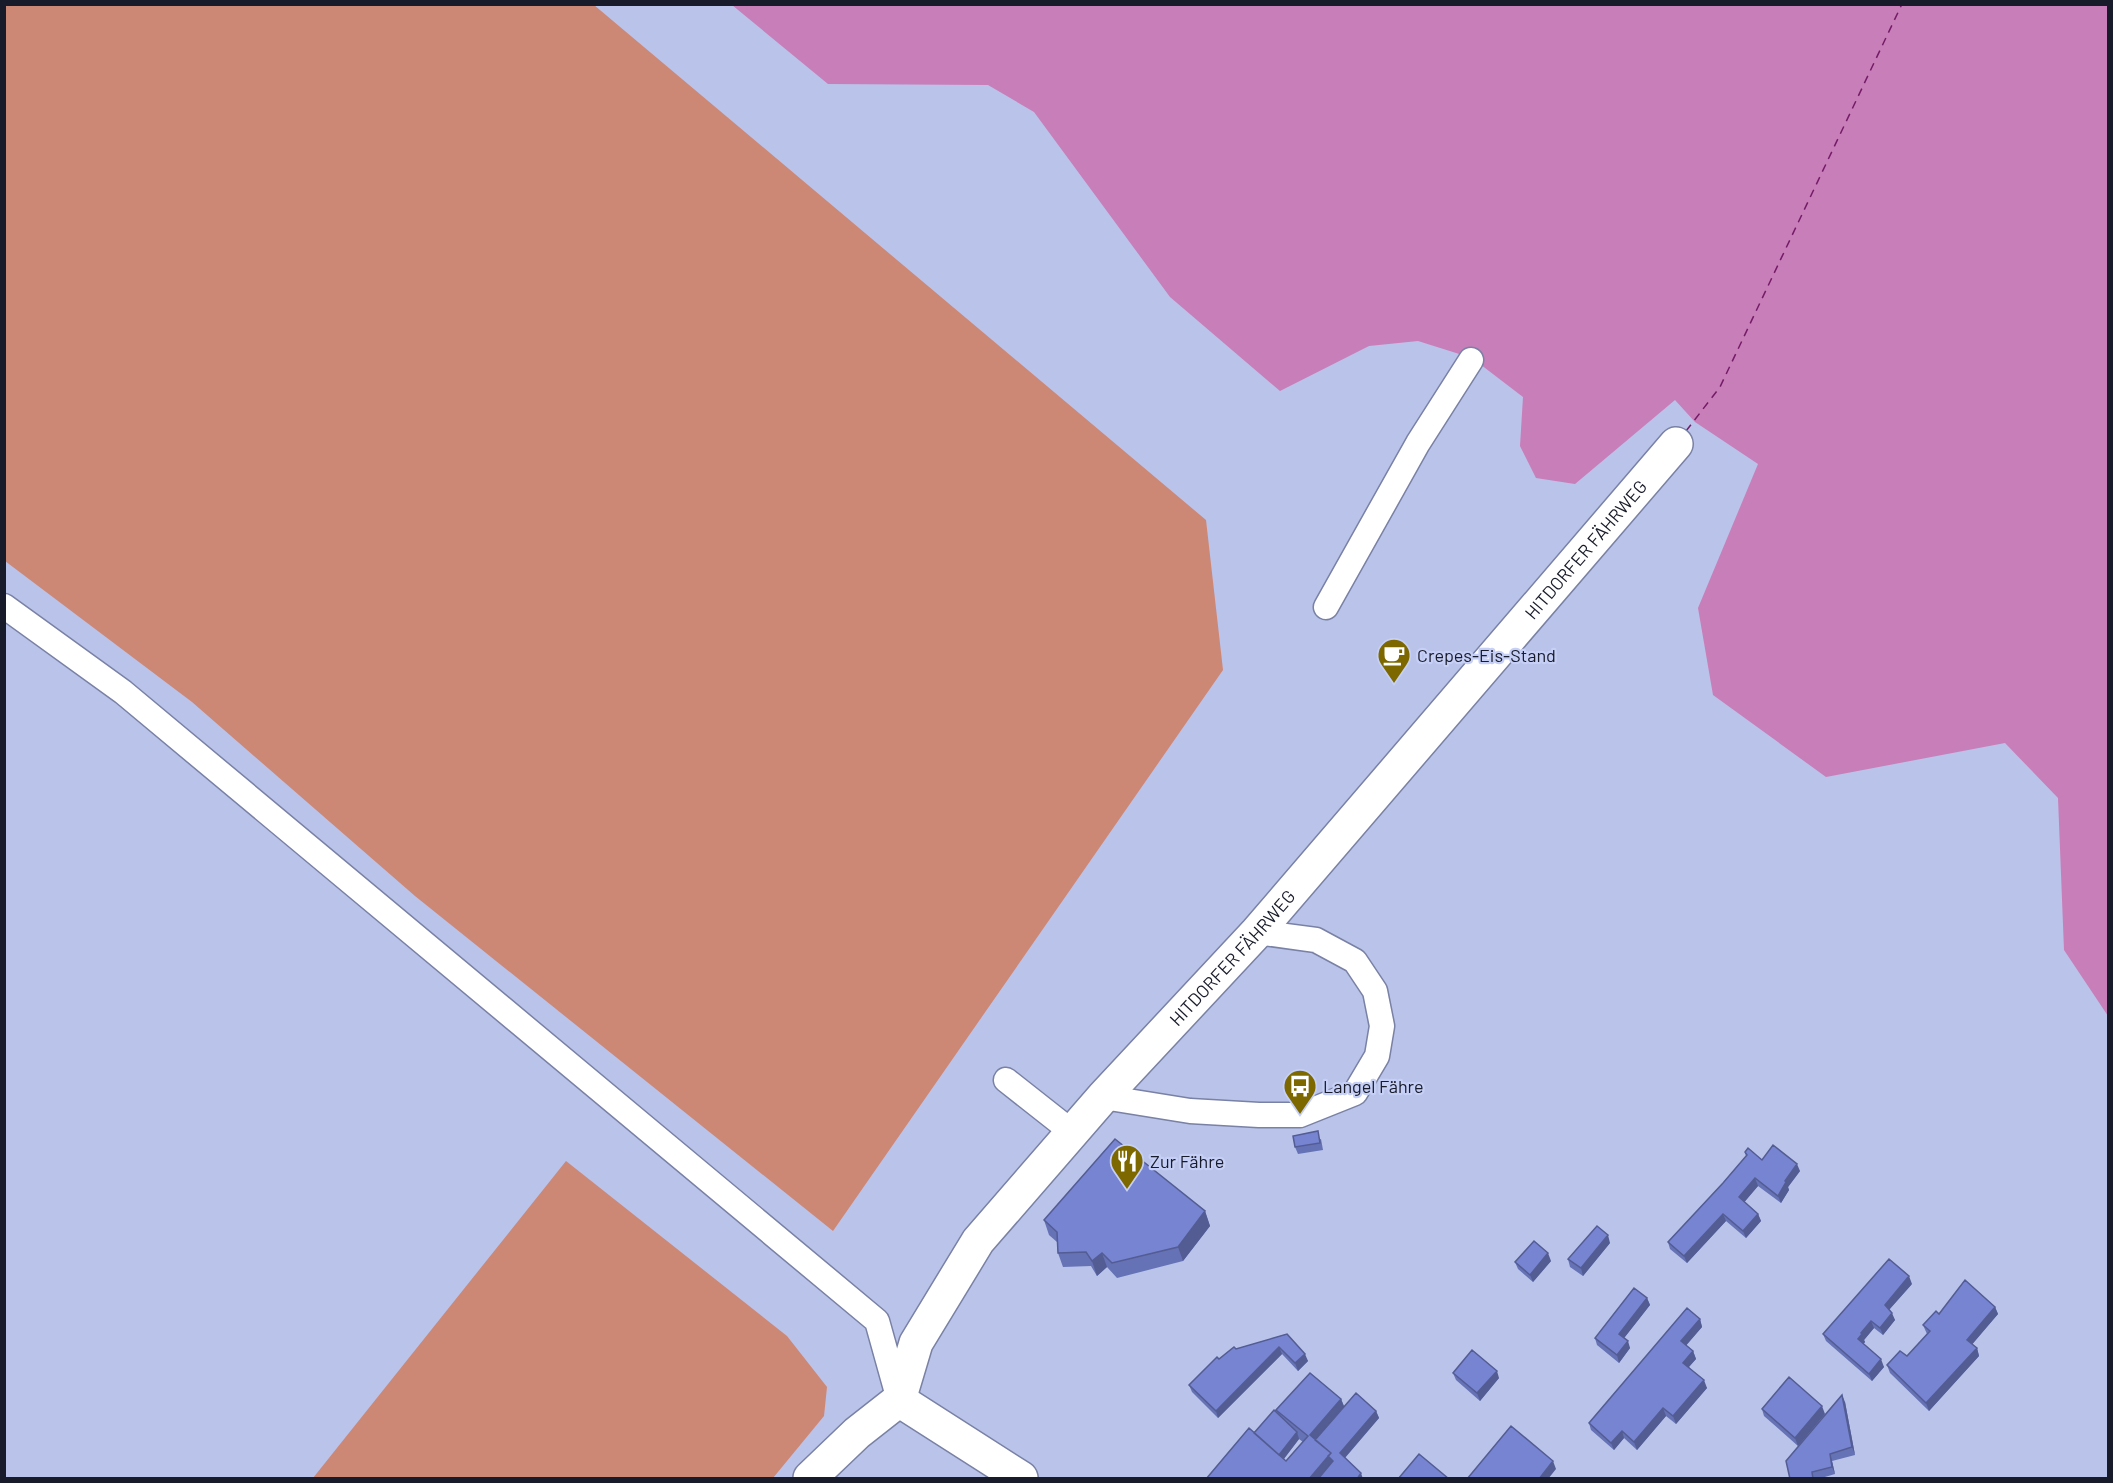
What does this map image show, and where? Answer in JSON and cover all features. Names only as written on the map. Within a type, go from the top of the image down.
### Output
[{"type":"street","name":"HITDORFER FÄHRWEG","points":[[899,1400],[916,1343],[973,1250],[1103,1097],[1257,932],[1676,444]]},
{"type":"street","points":[[810,1479],[857,1432],[899,1400],[1020,1479]]},
{"type":"lane","points":[[1326,606],[1418,442],[1471,360]]},
{"type":"lane","points":[[4,606],[123,692],[877,1321],[899,1400]]},
{"type":"lane","points":[[1103,1097],[1190,1111],[1300,1115],[1355,1093],[1377,1056],[1382,1026],[1375,991],[1355,961],[1316,940],[1257,932]]},
{"type":"lane","points":[[1006,1080],[1072,1132]]},
{"type":"shaded area","points":[[4,5],[594,5],[1206,520],[1223,670],[833,1231],[415,896],[192,702],[5,561]]},
{"type":"shaded area","points":[[732,5],[2108,5],[2108,1016],[2064,950],[2058,798],[2005,743],[1826,777],[1713,695],[1698,608],[1758,464],[1695,422],[1675,400],[1575,484],[1536,478],[1520,446],[1523,397],[1472,358],[1418,341],[1369,346],[1280,391],[1170,297],[1034,112],[988,85],[828,84]]},
{"type":"shaded area","points":[[566,1161],[787,1336],[827,1387],[824,1416],[773,1478],[313,1478]]},
{"type":"building","points":[[1318,1131],[1320,1143],[1295,1147],[1293,1136]]},
{"type":"building","name":"Zur Fähre","points":[[1115,1139],[1205,1211],[1178,1247],[1112,1263],[1102,1253],[1092,1261],[1086,1252],[1058,1253],[1057,1232],[1044,1220]]},
{"type":"building","points":[[1773,1145],[1797,1164],[1778,1196],[1755,1178],[1739,1197],[1758,1214],[1743,1231],[1723,1214],[1684,1256],[1668,1242],[1747,1155],[1745,1152],[1748,1148],[1762,1160]]},
{"type":"building","points":[[1597,1226],[1608,1235],[1581,1268],[1568,1259]]},
{"type":"building","points":[[1534,1241],[1548,1253],[1530,1275],[1515,1262]]},
{"type":"building","points":[[1889,1259],[1909,1276],[1885,1305],[1892,1313],[1880,1328],[1871,1321],[1858,1339],[1881,1359],[1869,1374],[1823,1334]]},
{"type":"building","points":[[1965,1280],[1995,1307],[1967,1340],[1977,1348],[1926,1403],[1887,1365],[1900,1351],[1907,1356],[1930,1331],[1923,1325],[1936,1311],[1939,1314]]},
{"type":"building","points":[[1634,1288],[1647,1298],[1619,1334],[1628,1341],[1617,1355],[1595,1338]]},
{"type":"building","points":[[1687,1308],[1700,1319],[1681,1341],[1693,1351],[1683,1363],[1704,1380],[1673,1416],[1663,1408],[1634,1442],[1622,1431],[1611,1443],[1589,1423]]},
{"type":"building","points":[[1287,1334],[1305,1354],[1295,1363],[1279,1347],[1216,1411],[1189,1385],[1217,1357],[1219,1359],[1234,1347],[1236,1349]]},
{"type":"building","points":[[1472,1350],[1497,1371],[1477,1393],[1453,1373]]},
{"type":"building","points":[[1310,1373],[1341,1399],[1310,1435],[1331,1453],[1309,1479],[1206,1479],[1249,1428],[1286,1461],[1308,1436],[1276,1410]]},
{"type":"building","points":[[1789,1377],[1822,1406],[1795,1438],[1762,1409]]},
{"type":"building","points":[[1356,1393],[1376,1411],[1340,1453],[1361,1473],[1357,1479],[1318,1479],[1333,1461],[1328,1456],[1331,1453],[1315,1440]]},
{"type":"building","points":[[1842,1395],[1852,1447],[1830,1454],[1832,1467],[1812,1472],[1813,1479],[1790,1479],[1786,1461]]},
{"type":"building","points":[[1274,1410],[1297,1432],[1279,1455],[1254,1433]]},
{"type":"building","points":[[1511,1426],[1553,1461],[1539,1479],[1467,1479]]},
{"type":"building","points":[[1419,1454],[1449,1479],[1398,1479]]},
{"type":"ferry route","points":[[1686,431],[1720,387],[1902,4]]},
{"type":"place","name":"Crepes-Eis-Stand","points":[[1394,684]]},
{"type":"place","name":"Langel Fähre","points":[[1300,1115]]},
{"type":"place","name":"Zur Fähre","points":[[1127,1190]]}]
